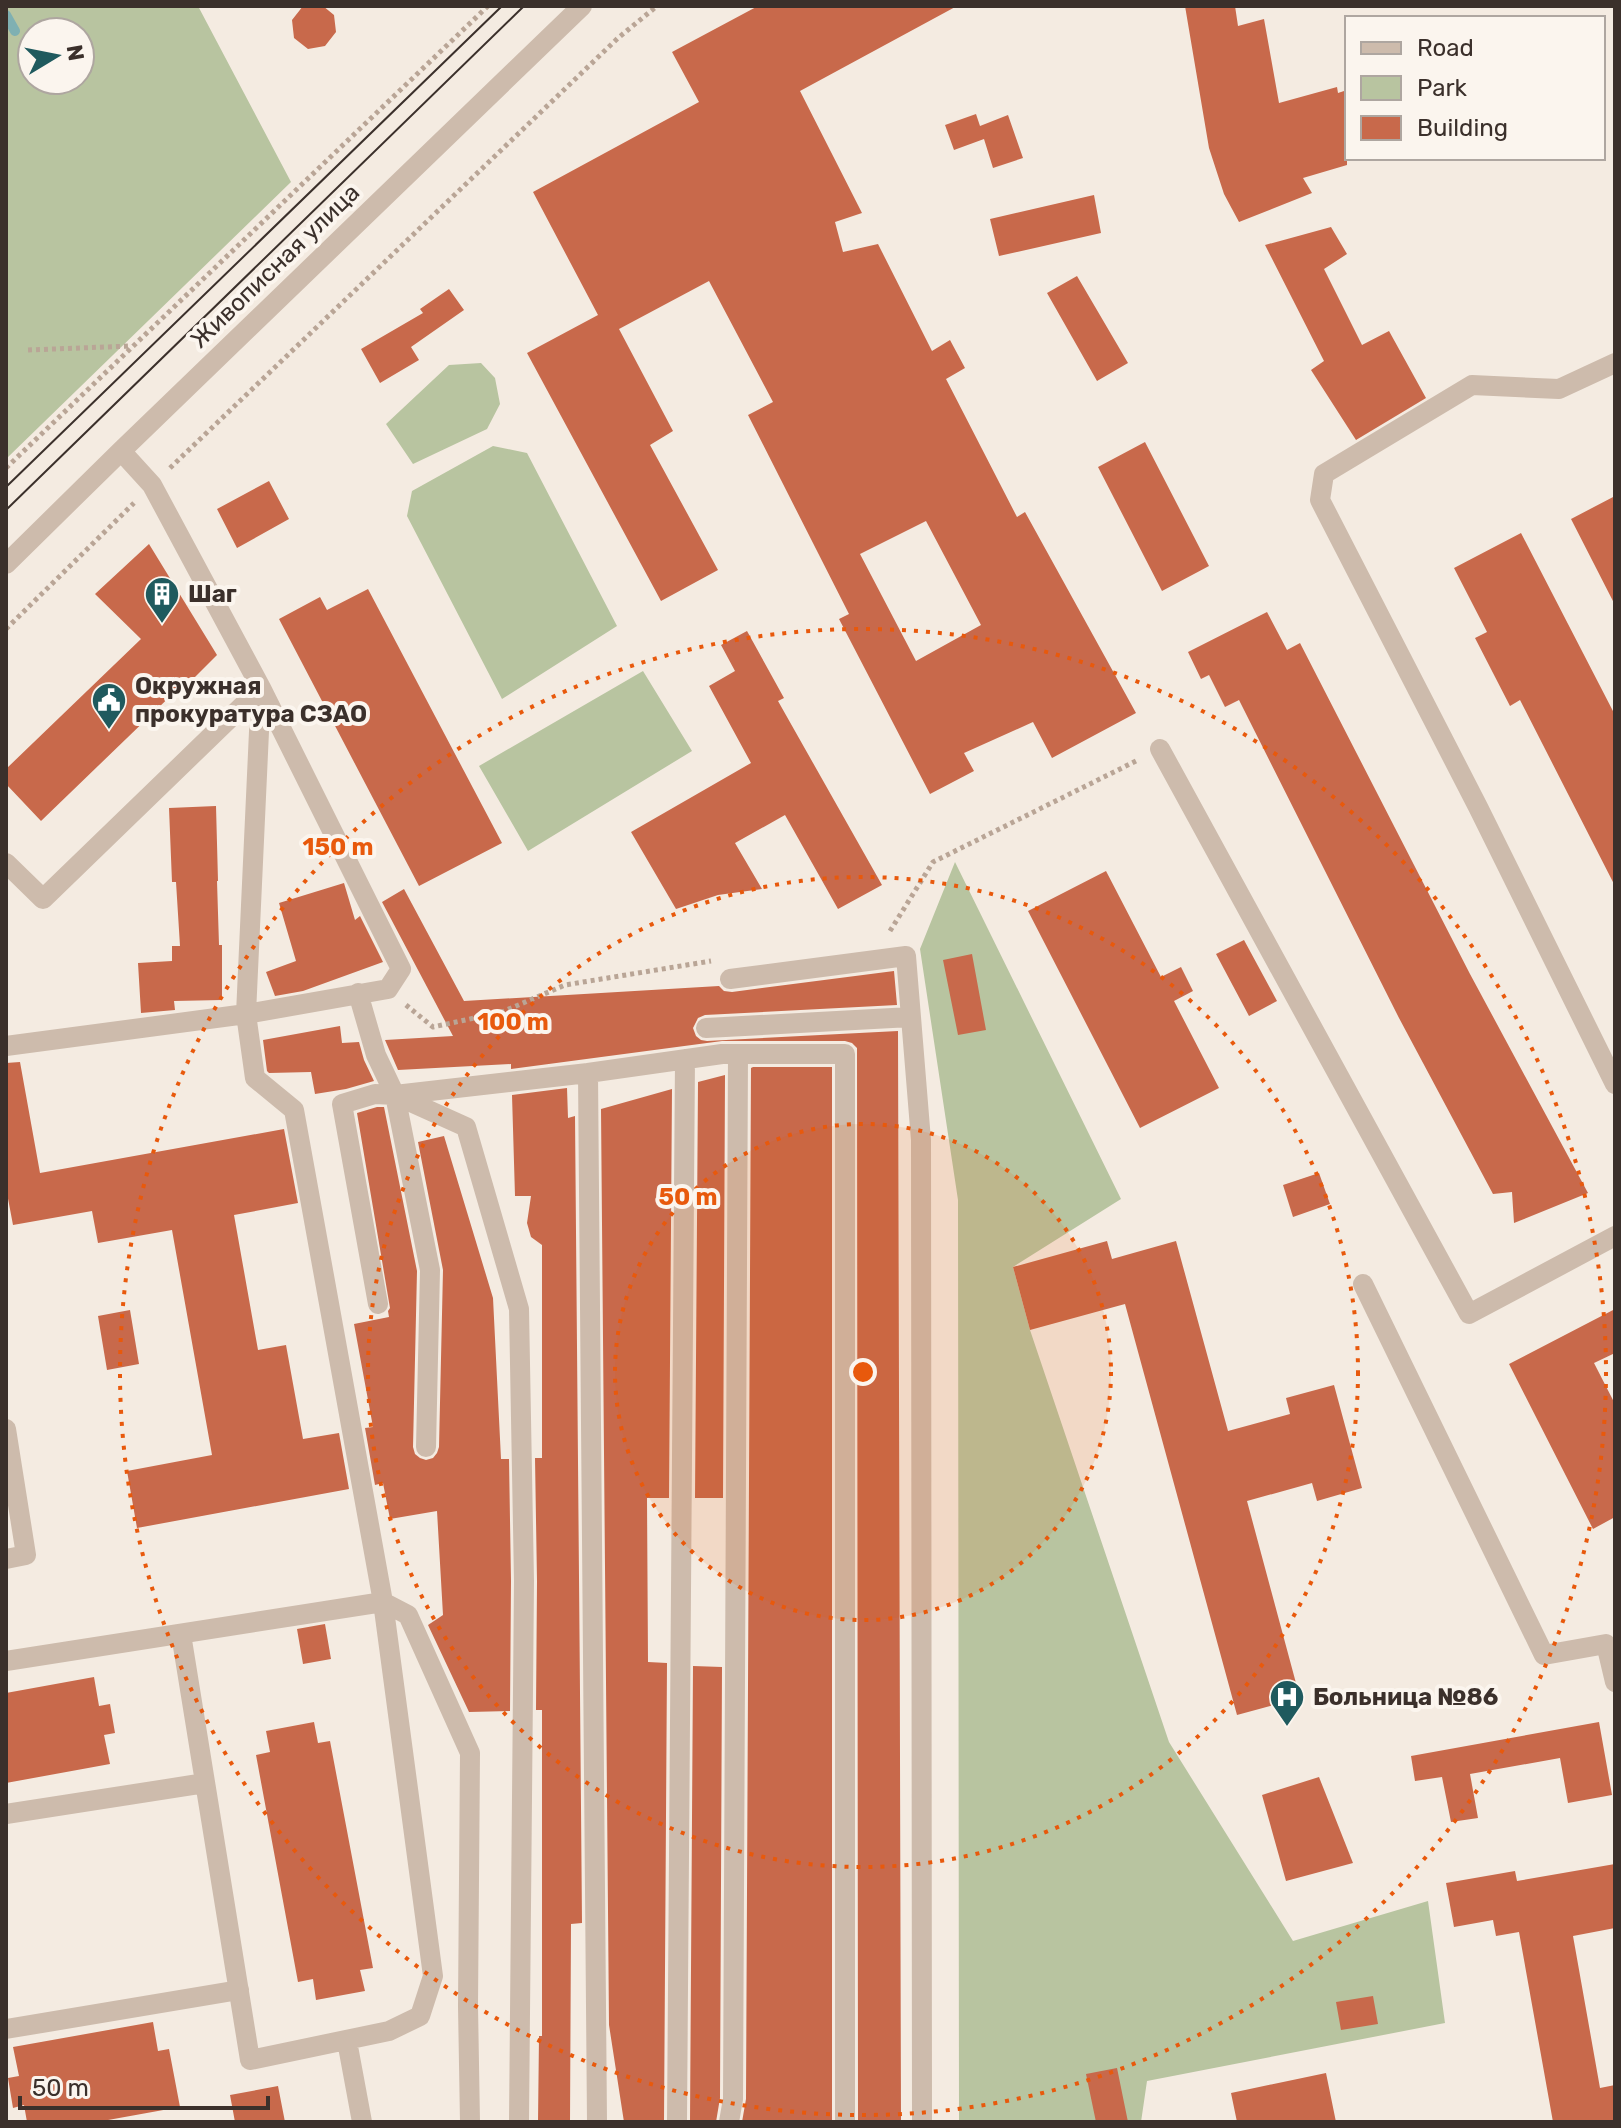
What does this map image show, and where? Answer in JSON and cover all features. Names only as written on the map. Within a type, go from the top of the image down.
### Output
[{"type":"street","name":"Живописная улица","points":[[6,564],[582,6]]},
{"type":"street","points":[[1615,363],[1559,389],[1472,385],[1324,474],[1320,500],[1478,807],[1615,1084]]},
{"type":"street","points":[[6,1046],[246,1014],[388,989],[401,969],[261,688],[152,485],[121,451]]},
{"type":"street","points":[[6,863],[43,899],[261,688]]},
{"type":"street","points":[[181,1634],[250,2060],[389,2031],[420,2016],[433,1976],[383,1602],[294,1110],[255,1078],[246,1014],[261,688]]},
{"type":"street","points":[[1160,749],[1469,1314],[1615,1236]]},
{"type":"street","points":[[730,979],[906,956],[921,1156],[922,2122]]},
{"type":"street","points":[[358,993],[376,1055],[395,1095],[430,1270],[426,1447]]},
{"type":"street","points":[[706,1028],[911,1017]]},
{"type":"street","points":[[378,1304],[342,1104],[375,1094],[395,1095],[685,1059],[738,1054],[845,1054],[845,2122]]},
{"type":"street","points":[[729,2122],[733,2083],[738,1054]]},
{"type":"street","points":[[677,2122],[685,1059]]},
{"type":"street","points":[[588,1073],[597,2122]]},
{"type":"street","points":[[395,1095],[466,1127],[519,1309],[524,1597],[519,2122]]},
{"type":"street","points":[[1363,1284],[1544,1655],[1606,1644],[1615,1682]]},
{"type":"street","points":[[6,1429],[26,1555],[6,1559]]},
{"type":"street","points":[[6,1661],[383,1602],[408,1615],[470,1753],[470,2122]]},
{"type":"street","points":[[6,1814],[205,1783]]},
{"type":"street","points":[[6,2029],[239,1990]]},
{"type":"street","points":[[347,2041],[362,2122]]},
{"type":"path","points":[[6,468],[488,6]]},
{"type":"path","points":[[6,629],[607,49],[657,6]]},
{"type":"path","points":[[28,350],[132,346]]},
{"type":"path","points":[[890,932],[933,862],[1160,749]]},
{"type":"path","points":[[388,989],[433,1027],[502,1012],[565,985],[720,960]]},
{"type":"green space","points":[[6,6],[198,6],[291,182],[6,459]]},
{"type":"green space","points":[[481,363],[495,378],[500,404],[487,429],[413,464],[386,424],[449,365]]},
{"type":"green space","points":[[493,446],[527,453],[617,626],[502,699],[407,516],[412,491]]},
{"type":"green space","points":[[643,671],[692,751],[528,851],[479,766]]},
{"type":"green space","points":[[955,862],[1121,1199],[1013,1267],[1030,1330],[1169,1742],[1293,1941],[1428,1901],[1445,2023],[1147,2081],[1141,2122],[959,2122],[958,1200],[920,949]]},
{"type":"building","points":[[303,6],[323,6],[334,15],[336,32],[325,46],[308,49],[294,38],[292,20]]},
{"type":"building","points":[[758,6],[957,6],[800,91],[862,213],[835,222],[843,252],[878,244],[932,351],[950,340],[965,368],[946,379],[1017,517],[1025,512],[1136,713],[1052,758],[1033,722],[964,753],[974,771],[930,794],[839,619],[849,614],[748,415],[773,402],[709,281],[619,329],[673,431],[650,445],[718,570],[661,601],[527,353],[598,315],[533,192],[699,102],[672,52]],"holes":[[[926,521],[981,625],[916,661],[860,554]]]},
{"type":"building","points":[[1185,6],[1235,6],[1238,26],[1264,19],[1279,103],[1337,87],[1338,93],[1345,91],[1347,165],[1303,178],[1312,193],[1239,222],[1224,194],[1209,148]]},
{"type":"building","points":[[976,114],[980,126],[1008,115],[1023,158],[993,168],[984,139],[954,150],[945,125]]},
{"type":"building","points":[[1094,195],[1101,233],[999,256],[990,219]]},
{"type":"building","points":[[1331,227],[1347,254],[1324,269],[1362,345],[1389,331],[1426,398],[1356,440],[1311,370],[1324,361],[1265,245]]},
{"type":"building","points":[[1077,276],[1128,363],[1097,381],[1047,293]]},
{"type":"building","points":[[449,289],[464,310],[411,347],[419,360],[380,383],[361,349],[423,313],[420,309]]},
{"type":"building","points":[[1145,442],[1209,566],[1162,591],[1098,467]]},
{"type":"building","points":[[269,481],[289,519],[237,548],[217,509]]},
{"type":"building","points":[[1615,496],[1615,605],[1571,519]]},
{"type":"building","points":[[1521,533],[1615,715],[1615,886],[1520,700],[1510,706],[1475,638],[1487,632],[1454,568]]},
{"type":"building","points":[[149,544],[217,655],[41,821],[6,784],[6,769],[141,639],[95,594]]},
{"type":"building","points":[[368,589],[502,843],[419,886],[279,619],[320,597],[327,610]]},
{"type":"building","points":[[1267,612],[1287,650],[1300,643],[1470,974],[1588,1193],[1514,1223],[1512,1192],[1493,1194],[1399,1018],[1239,700],[1225,707],[1209,675],[1201,679],[1188,652]]},
{"type":"building","points":[[747,631],[784,698],[778,701],[882,885],[838,909],[785,815],[735,843],[762,889],[718,895],[676,909],[631,832],[751,763],[709,686],[735,671],[721,645]]},
{"type":"building","points":[[216,806],[222,1000],[174,1001],[175,1010],[141,1013],[138,963],[172,961],[172,946],[180,946],[176,882],[172,882],[169,808]]},
{"type":"building","points":[[1106,871],[1161,977],[1181,967],[1193,991],[1174,1001],[1219,1088],[1140,1128],[1028,911]]},
{"type":"building","points":[[344,883],[355,920],[360,916],[383,962],[303,991],[275,996],[266,972],[296,961],[279,903]]},
{"type":"building","points":[[404,889],[464,1001],[719,986],[724,991],[732,992],[894,971],[897,1005],[705,1015],[698,1018],[693,1028],[696,1036],[707,1041],[898,1031],[901,2122],[858,2122],[857,1048],[845,1041],[722,1041],[511,1069],[511,1064],[398,1070],[385,1040],[453,1036],[382,902]]},
{"type":"building","points":[[1244,940],[1277,1001],[1249,1016],[1216,954]]},
{"type":"building","points":[[972,954],[986,1030],[958,1035],[943,960]]},
{"type":"building","points":[[340,1026],[342,1043],[359,1042],[374,1081],[315,1094],[311,1072],[267,1071],[263,1040]]},
{"type":"building","points":[[20,1062],[40,1173],[284,1129],[298,1203],[234,1215],[258,1350],[286,1345],[303,1439],[339,1433],[349,1489],[137,1528],[127,1471],[212,1455],[172,1230],[98,1243],[92,1211],[13,1225],[6,1188],[6,1063]]},
{"type":"building","points":[[753,1067],[832,1067],[832,2122],[742,2122],[746,2099]]},
{"type":"building","points":[[725,1075],[723,1498],[695,1498],[698,1082]]},
{"type":"building","points":[[567,1088],[568,1118],[575,1116],[582,1923],[571,1924],[570,2122],[538,2122],[539,2036],[542,2036],[542,1710],[536,1710],[535,1458],[542,1458],[542,1245],[531,1237],[527,1223],[531,1196],[515,1196],[512,1095]]},
{"type":"building","points":[[672,1089],[669,1498],[647,1498],[648,1662],[667,1663],[664,2122],[624,2122],[609,2025],[601,1109]]},
{"type":"building","points":[[384,1107],[417,1271],[413,1447],[420,1458],[433,1458],[439,1447],[443,1270],[418,1142],[444,1136],[493,1298],[501,1459],[509,1459],[510,1711],[469,1712],[428,1625],[443,1615],[437,1511],[390,1519],[383,1483],[375,1485],[365,1428],[373,1427],[354,1324],[389,1317],[390,1308],[357,1113]]},
{"type":"building","points":[[1319,1173],[1330,1204],[1293,1217],[1283,1185]]},
{"type":"building","points":[[1107,1241],[1112,1259],[1176,1241],[1228,1431],[1290,1414],[1286,1398],[1334,1385],[1362,1488],[1317,1501],[1312,1483],[1247,1501],[1300,1698],[1237,1715],[1125,1304],[1030,1330],[1013,1267]]},
{"type":"building","points":[[1615,1309],[1615,1353],[1594,1363],[1615,1404],[1615,1517],[1593,1529],[1509,1364]]},
{"type":"building","points":[[130,1310],[139,1364],[107,1370],[98,1316]]},
{"type":"building","points":[[325,1624],[331,1659],[303,1664],[297,1629]]},
{"type":"building","points":[[693,1666],[722,1667],[720,2098],[716,2122],[690,2122]]},
{"type":"building","points":[[94,1677],[99,1706],[110,1704],[115,1733],[104,1735],[110,1764],[6,1783],[6,1693]]},
{"type":"building","points":[[314,1722],[318,1743],[330,1741],[373,1968],[360,1970],[365,1991],[316,2000],[313,1979],[298,1982],[256,1755],[270,1752],[266,1731]]},
{"type":"building","points":[[1599,1722],[1612,1795],[1568,1803],[1560,1758],[1470,1774],[1478,1818],[1451,1822],[1442,1777],[1415,1781],[1411,1756]]},
{"type":"building","points":[[1319,1777],[1353,1863],[1286,1881],[1262,1795]]},
{"type":"building","points":[[1615,1864],[1615,1928],[1573,1936],[1600,2088],[1615,2085],[1615,2122],[1553,2122],[1519,1932],[1496,1936],[1493,1920],[1454,1927],[1446,1883],[1515,1871],[1517,1881]]},
{"type":"building","points":[[1373,1996],[1378,2024],[1341,2030],[1336,2002]]},
{"type":"building","points":[[153,2022],[158,2051],[169,2049],[180,2107],[97,2122],[27,2122],[24,2105],[13,2108],[8,2078],[19,2076],[13,2047]]},
{"type":"building","points":[[1117,2068],[1128,2122],[1096,2122],[1086,2074]]},
{"type":"building","points":[[1326,2073],[1336,2122],[1237,2122],[1231,2093]]},
{"type":"building","points":[[278,2086],[285,2122],[235,2122],[230,2095]]},
{"type":"waterway","points":[[6,15],[15,31]]},
{"type":"tram line","points":[[6,487],[502,6]]},
{"type":"tram line","points":[[6,510],[524,6]]},
{"type":"place","name":"Шаг","points":[[162,625]]},
{"type":"place","name":"Окружная прокуратура СЗАО","points":[[109,731]]},
{"type":"place","name":"Больница №86","points":[[1287,1728]]}]
